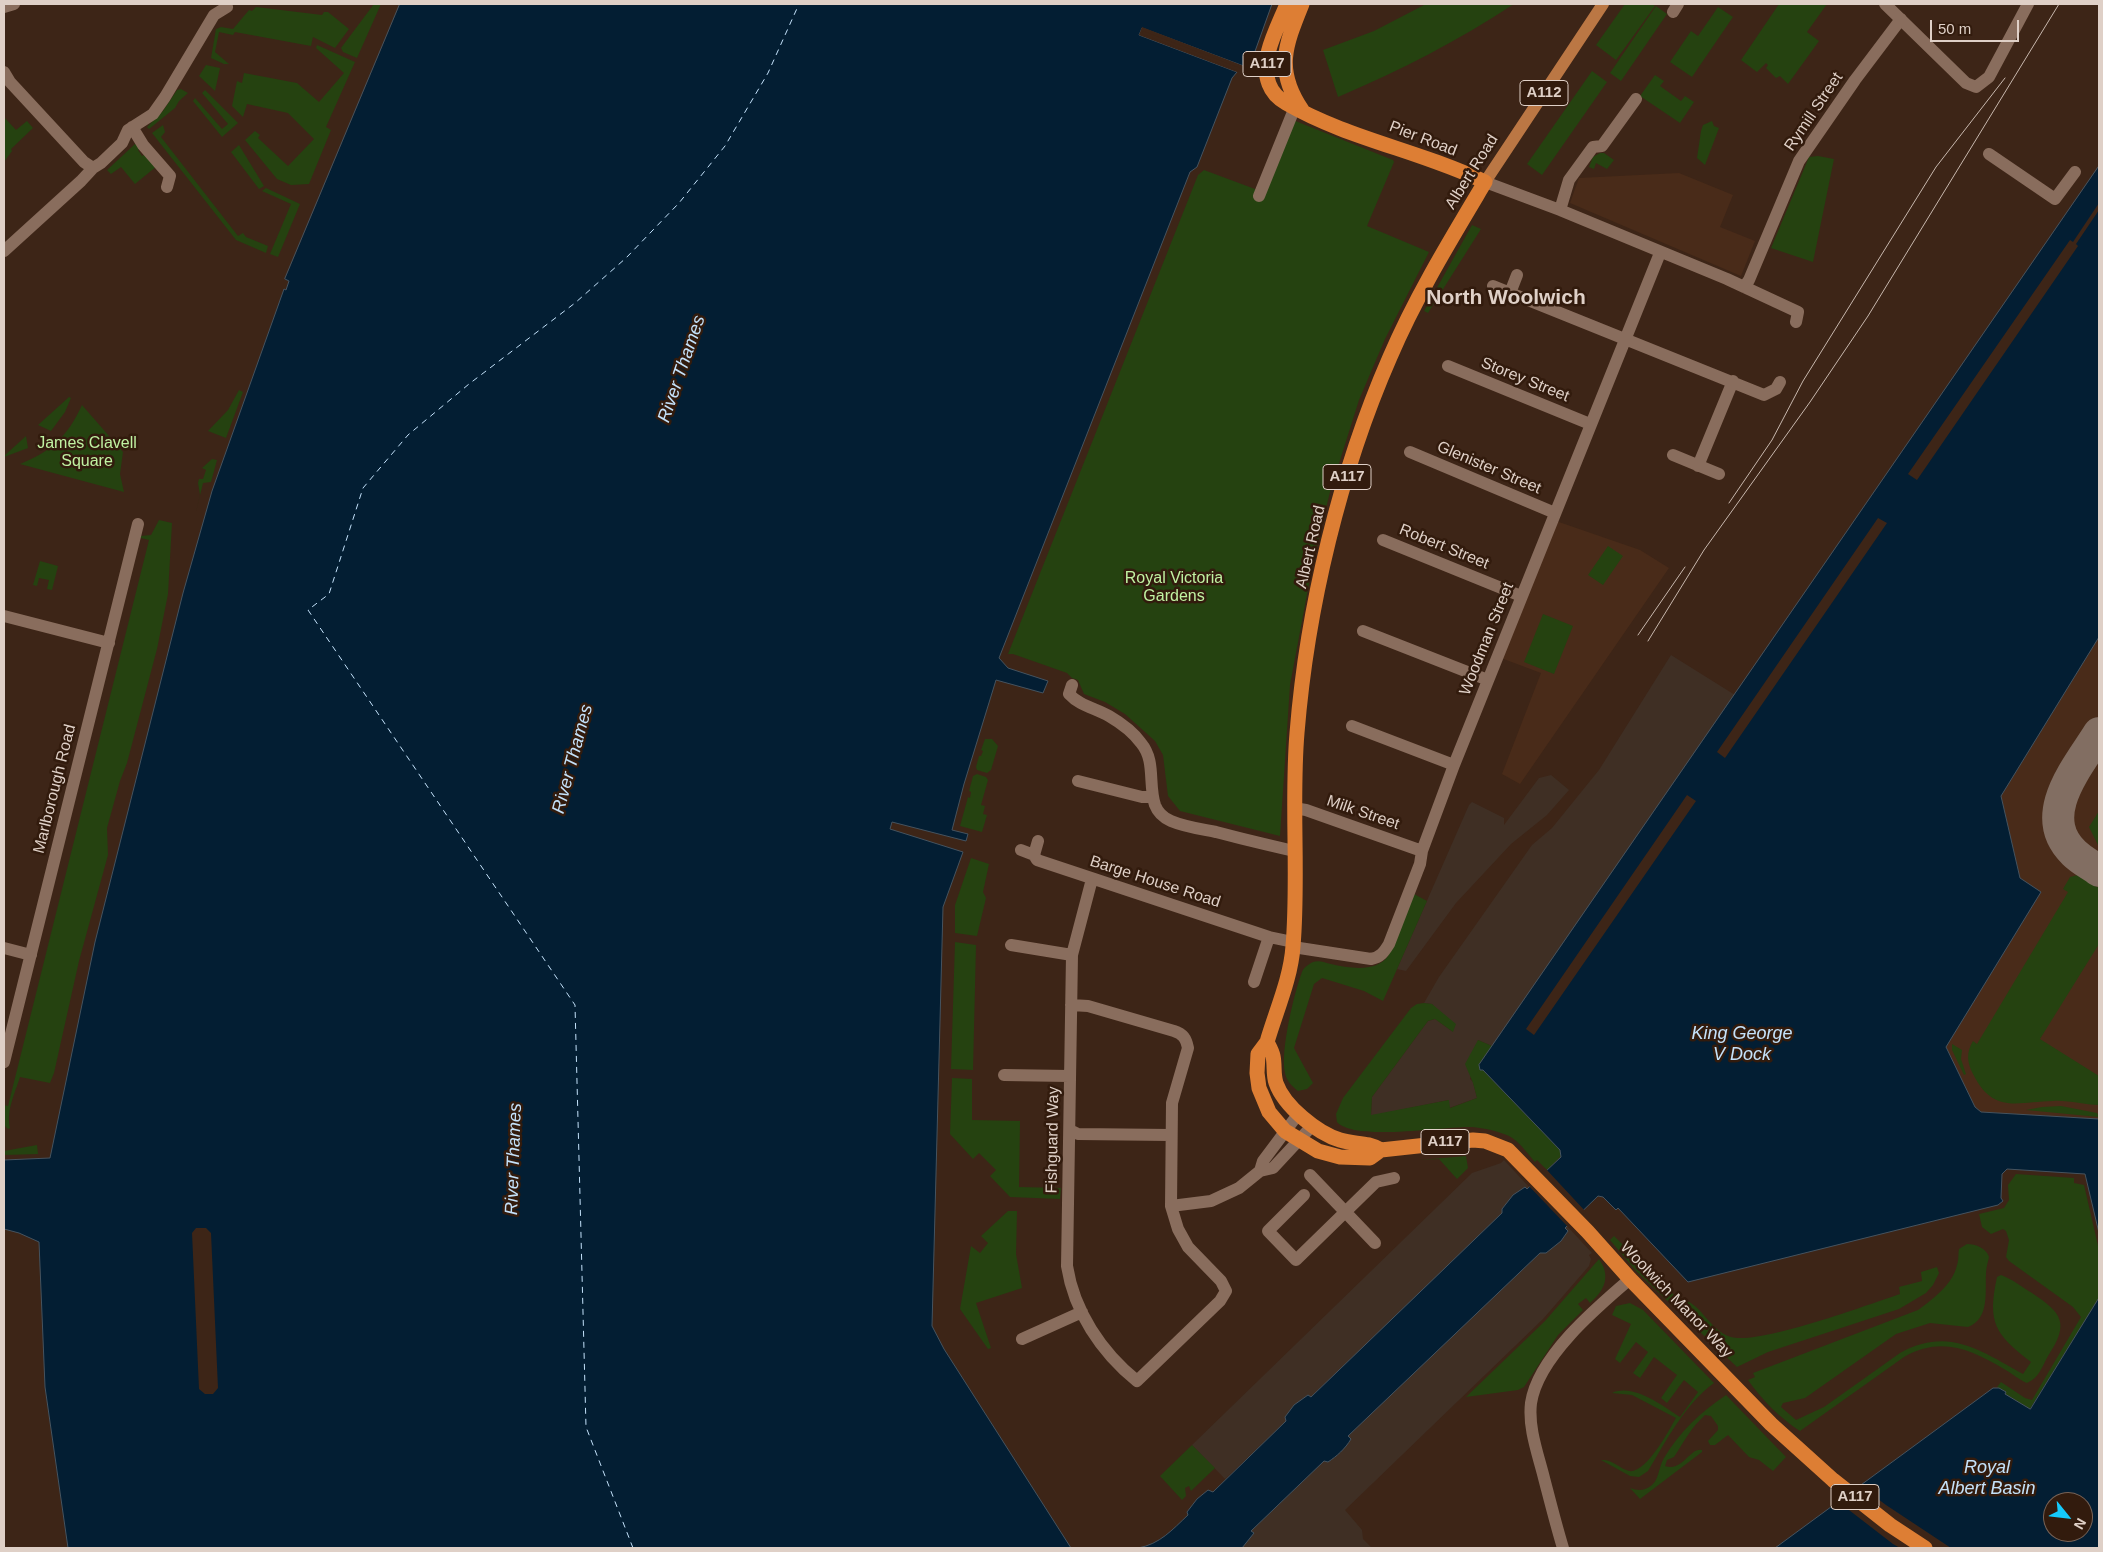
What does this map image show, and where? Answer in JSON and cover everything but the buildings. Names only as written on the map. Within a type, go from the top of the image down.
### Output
[{"type":"highway","name":"Pier Road","points":[[1287,4],[1268,56],[1266,70],[1272,90],[1281,100],[1322,121],[1485,182]]},
{"type":"highway","name":"A117","points":[[1298,109],[1287,81],[1285,62],[1288,42],[1302,4]]},
{"type":"highway","name":"Albert Road","points":[[1267,1042],[1293,944],[1294,808],[1298,724],[1303,677],[1317,596],[1340,498],[1362,425],[1390,356],[1443,253],[1485,182]]},
{"type":"highway","name":"Woolwich Manor Way","points":[[1381,1150],[1371,1144],[1341,1140],[1312,1126],[1285,1098],[1277,1085],[1273,1072],[1273,1056],[1267,1042],[1258,1054],[1257,1073],[1259,1088],[1269,1112],[1285,1131],[1318,1151],[1348,1158],[1370,1158],[1381,1150],[1462,1140],[1479,1140],[1508,1150],[1588,1232],[1630,1279],[1789,1442],[1890,1525],[1925,1548]]},
{"type":"main road","name":"Albert Road","points":[[1485,182],[1603,4]]},
{"type":"street","points":[[4,7],[14,4]]},
{"type":"street","points":[[1885,4],[1966,83],[1976,88],[1988,77],[2028,4]]},
{"type":"street","points":[[4,252],[122,143],[128,130],[147,119],[160,106],[214,15],[226,5]]},
{"type":"street","name":"Rymill Street","points":[[1744,287],[1749,280],[1799,161],[1849,88],[1901,19]]},
{"type":"street","points":[[4,72],[10,82],[84,162],[93,168]]},
{"type":"street","points":[[1560,210],[1569,180],[1593,147],[1602,146],[1636,99]]},
{"type":"street","points":[[1259,196],[1298,109]]},
{"type":"street","points":[[132,127],[144,145],[170,176],[167,187]]},
{"type":"street","points":[[1989,154],[2055,199],[2075,172]]},
{"type":"street","name":"Pier Road","points":[[1485,182],[1560,210],[1744,287],[1797,317]]},
{"type":"street","name":"Woodman Street","points":[[1293,944],[1371,959],[1378,958],[1389,944],[1420,864],[1422,851],[1454,765],[1660,253]]},
{"type":"street","points":[[1510,293],[1517,275]]},
{"type":"street","points":[[1493,286],[1764,395],[1776,389],[1780,382]]},
{"type":"street","name":"Storey Street","points":[[1448,366],[1590,424]]},
{"type":"street","points":[[1698,466],[1733,381]]},
{"type":"street","name":"Glenister Street","points":[[1410,452],[1555,513]]},
{"type":"street","points":[[1673,455],[1719,474]]},
{"type":"street","name":"Marlborough Road","points":[[4,1062],[138,524]]},
{"type":"street","name":"Robert Street","points":[[1383,540],[1521,596]]},
{"type":"street","points":[[4,616],[109,643]]},
{"type":"street","points":[[1362,631],[1488,680]]},
{"type":"street","points":[[1072,686],[1070,694],[1076,701],[1114,719],[1130,730],[1142,743],[1148,752],[1151,765],[1153,797],[1160,813],[1171,821],[1294,851]]},
{"type":"street","points":[[1352,726],[1454,765]]},
{"type":"street","points":[[1078,781],[1142,797],[1153,797]]},
{"type":"street","name":"Milk Street","points":[[1294,808],[1306,810],[1422,851]]},
{"type":"street","name":"Barge House Road","points":[[1038,841],[1028,852],[1037,860],[1293,944]]},
{"type":"street","name":"Fishguard Way","points":[[1071,1005],[1088,1006],[1174,1031],[1185,1037],[1188,1048],[1172,1103],[1170,1135],[1171,1206],[1178,1230],[1188,1247],[1221,1281],[1227,1290],[1220,1301],[1138,1385],[1103,1348],[1070,1287],[1067,1266],[1070,1130],[1070,1076],[1071,1005],[1072,955],[1092,879]]},
{"type":"street","points":[[1254,982],[1269,937]]},
{"type":"street","points":[[1011,945],[1072,955]]},
{"type":"street","points":[[4,948],[31,955]]},
{"type":"street","points":[[1004,1075],[1070,1076]]},
{"type":"street","points":[[1260,1172],[1263,1161],[1299,1113]]},
{"type":"street","points":[[1171,1206],[1211,1201],[1239,1188],[1260,1172],[1273,1168],[1312,1126]]},
{"type":"street","points":[[1070,1130],[1078,1134],[1170,1135]]},
{"type":"street","points":[[1310,1175],[1375,1243]]},
{"type":"street","points":[[1304,1196],[1268,1231],[1296,1260],[1376,1182],[1394,1178]]},
{"type":"street","points":[[1563,1548],[1534,1443],[1532,1401],[1543,1370],[1561,1345],[1630,1279]]},
{"type":"street","points":[[1022,1339],[1082,1312]]},
{"type":"shaded area","points":[[1679,173],[1733,195],[1720,227],[1755,241],[1741,276],[1570,203],[1579,178]]},
{"type":"shaded area","points":[[1556,521],[1640,550],[1669,568],[1520,784],[1502,774],[1541,673],[1501,658]]},
{"type":"shaded area","points":[[2099,637],[2099,1119],[1981,1112],[1975,1107],[1946,1047],[2020,878],[2001,796]]},
{"type":"shaded area","points":[[1671,655],[1735,695],[1492,1046],[1478,1040],[1470,1079],[1473,1082],[1477,1098],[1449,1108],[1448,1100],[1371,1116],[1372,1097],[1428,1021],[1435,1019],[1453,1032],[1432,1004],[1424,1003],[1439,977],[1532,845],[1552,828],[1599,770]]},
{"type":"shaded area","points":[[1551,775],[1569,790],[1547,815],[1511,844],[1456,903],[1406,971],[1397,969],[1469,805],[1472,802],[1504,818],[1504,825],[1539,778]]},
{"type":"shaded area","points":[[1504,1160],[1529,1187],[1513,1195],[1502,1209],[1503,1213],[1311,1397],[1294,1405],[1285,1417],[1286,1421],[1225,1479],[1192,1445],[1472,1173],[1501,1163]]},
{"type":"shaded area","points":[[1567,1226],[1592,1253],[1589,1255],[1591,1259],[1589,1266],[1543,1319],[1345,1510],[1362,1530],[1363,1539],[1372,1548],[1242,1548],[1253,1534],[1251,1531],[1324,1461],[1326,1462],[1338,1454],[1351,1439],[1348,1436],[1541,1252],[1546,1253],[1561,1241],[1568,1231],[1565,1228]]},
{"type":"green space","points":[[374,4],[381,4],[357,58],[343,52],[341,48]]},
{"type":"green space","points":[[1426,4],[1514,4],[1428,55],[1338,97],[1323,50],[1374,31]]},
{"type":"green space","points":[[1625,4],[1652,4],[1655,6],[1616,60],[1596,45]]},
{"type":"green space","points":[[1779,4],[1827,4],[1807,32],[1819,41],[1788,84],[1780,76],[1776,78],[1766,68],[1768,65],[1766,63],[1757,72],[1741,60]]},
{"type":"green space","points":[[1656,6],[1667,14],[1621,81],[1610,73]]},
{"type":"green space","points":[[256,7],[322,15],[324,12],[328,12],[349,29],[335,48],[313,37],[311,46],[235,32],[233,35],[219,32],[215,52],[229,64],[224,64],[211,58],[216,29],[221,27],[233,29],[249,10],[252,11]]},
{"type":"green space","points":[[1718,7],[1733,17],[1692,77],[1670,62],[1691,31],[1698,36]]},
{"type":"green space","points":[[317,45],[355,62],[326,127],[331,130],[309,184],[291,185],[277,179],[245,140],[255,131],[260,135],[258,138],[288,166],[314,139],[288,113],[247,104],[243,117],[232,106],[237,81],[242,83],[244,73],[297,83],[319,102],[344,73],[316,48]]},
{"type":"green space","points":[[206,65],[220,68],[215,91],[199,76]]},
{"type":"green space","points":[[1592,71],[1607,82],[1542,175],[1527,164]]},
{"type":"green space","points":[[1655,75],[1664,81],[1660,86],[1681,101],[1685,96],[1694,102],[1680,123],[1640,96]]},
{"type":"green space","points":[[181,89],[188,93],[179,101],[175,108],[149,129],[147,127],[163,111],[177,90]]},
{"type":"green space","points":[[205,90],[238,123],[222,137],[193,101],[195,98],[222,129],[228,124],[202,93]]},
{"type":"green space","points":[[4,117],[16,130],[27,121],[33,128],[11,149],[12,151],[4,162]]},
{"type":"green space","name":"Royal Victoria Gardens","points":[[1293,120],[1393,160],[1394,162],[1367,226],[1429,252],[1385,339],[1359,400],[1330,492],[1314,557],[1290,685],[1280,836],[1180,811],[1168,796],[1163,755],[1155,741],[1125,714],[1105,702],[1084,694],[1078,680],[1072,678],[1067,673],[1013,654],[1008,654],[1198,175],[1204,170],[1263,192]]},
{"type":"green space","points":[[1712,121],[1714,126],[1719,128],[1705,165],[1697,158],[1701,131],[1703,125]]},
{"type":"green space","points":[[163,125],[165,132],[161,137],[238,236],[243,233],[246,237],[268,246],[266,253],[236,240],[152,133]]},
{"type":"green space","points":[[135,144],[142,147],[138,150],[142,156],[147,153],[157,166],[135,184],[121,167],[111,174],[107,170]]},
{"type":"green space","points":[[239,145],[264,186],[259,189],[231,152]]},
{"type":"green space","points":[[1604,153],[1614,160],[1607,169],[1596,163],[1594,169],[1589,167],[1593,157]]},
{"type":"green space","points":[[1818,156],[1834,159],[1813,262],[1771,248],[1809,157]]},
{"type":"green space","points":[[266,188],[300,204],[278,257],[270,254],[291,204],[262,191]]},
{"type":"green space","points":[[1472,225],[1481,229],[1428,313],[1424,311]]},
{"type":"green space","points":[[239,390],[243,392],[226,438],[208,431],[228,410]]},
{"type":"green space","points":[[69,397],[71,398],[65,412],[51,431],[38,425]]},
{"type":"green space","name":"James Clavell Square","points":[[82,405],[123,452],[120,474],[124,492],[20,464],[41,454],[57,442],[70,426]]},
{"type":"green space","points":[[26,436],[28,448],[4,457],[4,456]]},
{"type":"green space","points":[[212,459],[217,460],[211,482],[203,483],[196,512],[200,495],[198,483],[199,479],[203,479],[206,470],[202,468]]},
{"type":"green space","points":[[159,520],[172,523],[168,594],[157,649],[127,763],[107,828],[108,855],[79,961],[54,1073],[50,1083],[20,1077],[10,1109],[10,1128],[8,1129],[4,1125],[4,1105],[8,1106],[149,540],[141,538],[141,536],[151,535]]},
{"type":"green space","points":[[1608,546],[1623,556],[1603,585],[1588,575]]},
{"type":"green space","points":[[40,561],[58,566],[52,590],[47,589],[49,580],[39,578],[37,586],[33,585]]},
{"type":"green space","points":[[1543,614],[1573,626],[1554,674],[1524,662]]},
{"type":"green space","points":[[985,739],[992,739],[998,746],[991,770],[987,773],[977,770],[976,767],[979,756],[981,756],[983,751],[981,750]]},
{"type":"green space","points":[[977,774],[986,777],[988,780],[981,805],[985,806],[983,814],[987,815],[982,832],[960,826],[968,797],[970,798],[971,792],[969,791],[973,776]]},
{"type":"green space","points":[[2099,811],[2099,847],[2089,827]]},
{"type":"green space","points":[[971,858],[989,864],[983,892],[986,898],[977,936],[955,933],[955,905]]},
{"type":"green space","points":[[2078,875],[2099,888],[2099,944],[2040,1039],[2099,1076],[2099,1105],[2059,1101],[2007,1103],[1997,1100],[1981,1087],[1973,1074],[1969,1065],[1969,1050],[1973,1041],[1977,1044],[2068,892],[2063,889],[2070,877]]},
{"type":"green space","points":[[1414,894],[1427,901],[1383,1001],[1364,991],[1322,978],[1314,984],[1294,1048],[1313,1083],[1307,1089],[1298,1091],[1290,1084],[1286,1076],[1284,1051],[1292,1008],[1303,971],[1308,965],[1316,961],[1362,968],[1377,965],[1383,961],[1388,956]]},
{"type":"green space","points":[[955,942],[976,945],[973,1070],[951,1069]]},
{"type":"green space","points":[[1417,1004],[1432,1004],[1456,1024],[1453,1032],[1435,1019],[1428,1021],[1372,1097],[1371,1115],[1449,1100],[1450,1108],[1477,1098],[1465,1064],[1478,1040],[1492,1046],[1479,1065],[1560,1150],[1561,1156],[1547,1170],[1537,1160],[1535,1162],[1513,1138],[1491,1130],[1459,1127],[1380,1132],[1347,1128],[1337,1122],[1336,1114],[1343,1098],[1411,1008]]},
{"type":"green space","points":[[1952,1044],[1962,1050],[1961,1059],[1966,1074],[1964,1075],[1952,1050]]},
{"type":"green space","points":[[952,1078],[972,1079],[972,1120],[1020,1121],[1019,1187],[1061,1188],[1060,1199],[1010,1197],[990,1176],[996,1170],[979,1153],[973,1159],[950,1134]]},
{"type":"green space","points":[[2061,1106],[2097,1113],[2099,1117],[2026,1110]]},
{"type":"green space","points":[[37,1145],[38,1154],[4,1155],[4,1151]]},
{"type":"green space","points":[[1466,1156],[1468,1168],[1457,1179],[1439,1159],[1420,1160]]},
{"type":"green space","points":[[2016,1174],[2074,1178],[2074,1183],[2084,1185],[2099,1250],[2099,1298],[2030,1409],[1997,1387],[2001,1382],[2025,1398],[2032,1400],[2081,1317],[2073,1307],[2009,1261],[2006,1257],[2009,1240],[2006,1231],[2003,1229],[1991,1234],[1982,1227],[1979,1214],[2004,1208],[2009,1200],[2008,1185]]},
{"type":"green space","points":[[1008,1211],[1017,1211],[1016,1254],[1022,1288],[976,1303],[991,1348],[988,1349],[960,1309],[971,1246],[980,1253],[988,1243],[981,1236]]},
{"type":"green space","points":[[1614,1236],[1677,1298],[1685,1300],[1699,1309],[1716,1328],[1731,1337],[1745,1338],[1765,1335],[1840,1315],[1900,1294],[1899,1287],[1922,1281],[1921,1272],[1937,1267],[1939,1273],[1933,1285],[1926,1293],[1899,1309],[1768,1352],[1737,1367],[1636,1271],[1610,1240]]},
{"type":"green space","points":[[1967,1244],[1980,1247],[1986,1251],[1989,1257],[1986,1271],[1985,1304],[1980,1318],[1975,1323],[1968,1327],[1930,1323],[1896,1334],[1805,1398],[1783,1403],[1781,1407],[1796,1420],[1824,1407],[1900,1353],[1918,1345],[1934,1342],[1949,1342],[1979,1350],[2023,1374],[2031,1362],[2002,1335],[1994,1317],[1994,1293],[1997,1277],[2001,1275],[2042,1300],[2056,1313],[2060,1320],[2061,1327],[2055,1345],[2040,1372],[2031,1381],[2024,1382],[1991,1362],[1967,1351],[1943,1346],[1930,1347],[1904,1357],[1800,1431],[1772,1408],[1748,1380],[1755,1377],[1753,1373],[1918,1310],[1947,1285],[1955,1272],[1959,1249]]},
{"type":"green space","points":[[1599,1259],[1605,1271],[1603,1288],[1590,1303],[1586,1298],[1578,1304],[1583,1310],[1558,1335],[1524,1387],[1518,1390],[1466,1397],[1545,1321]]},
{"type":"green space","points":[[1630,1303],[1643,1310],[1714,1383],[1685,1412],[1648,1471],[1639,1477],[1630,1476],[1601,1460],[1612,1462],[1625,1470],[1636,1470],[1643,1466],[1663,1441],[1676,1418],[1632,1395],[1612,1393],[1629,1391],[1638,1393],[1657,1402],[1680,1417],[1698,1392],[1684,1380],[1667,1403],[1661,1398],[1677,1375],[1654,1357],[1640,1378],[1633,1373],[1648,1352],[1636,1342],[1620,1363],[1615,1359],[1631,1324],[1612,1315],[1616,1306]]},
{"type":"green space","points":[[1726,1395],[1786,1457],[1773,1471],[1759,1460],[1749,1457],[1728,1435],[1715,1445],[1710,1445],[1708,1441],[1718,1430],[1718,1426],[1711,1416],[1705,1415],[1692,1430],[1674,1457],[1667,1460],[1665,1466],[1677,1466],[1694,1452],[1702,1450],[1702,1452],[1640,1499],[1630,1488],[1641,1490],[1652,1485],[1664,1458],[1677,1439],[1700,1415]]},
{"type":"green space","points":[[1192,1445],[1215,1468],[1191,1491],[1189,1486],[1185,1488],[1186,1496],[1182,1500],[1160,1476]]},
{"type":"water","name":"River Thames","points":[[400,4],[1272,4],[1249,68],[1142,28],[1139,35],[1237,72],[1232,78],[1197,167],[1190,172],[999,658],[1008,668],[1048,681],[1043,693],[996,680],[952,830],[968,834],[966,841],[892,822],[890,829],[963,852],[943,907],[932,1326],[944,1349],[1071,1548],[68,1548],[45,1387],[39,1242],[4,1229],[4,1160],[50,1158],[95,942],[183,593],[212,491],[284,289],[286,290],[289,281],[285,279]]},
{"type":"water","name":"King George V Dock","points":[[2099,166],[2099,637],[2001,796],[2020,878],[2041,892],[1946,1047],[1975,1107],[1981,1112],[2099,1119],[2099,1233],[2085,1174],[2007,1169],[2002,1174],[2001,1198],[2003,1201],[1998,1205],[1688,1282],[1618,1208],[1616,1210],[1603,1197],[1598,1196],[1565,1228],[1568,1231],[1561,1241],[1546,1253],[1540,1253],[1348,1436],[1351,1439],[1338,1455],[1328,1462],[1324,1461],[1251,1531],[1254,1533],[1242,1548],[1138,1548],[1159,1540],[1177,1526],[1188,1515],[1187,1512],[1197,1499],[1208,1490],[1213,1492],[1286,1421],[1285,1417],[1294,1405],[1308,1395],[1311,1397],[1502,1213],[1502,1209],[1513,1195],[1525,1187],[1527,1189],[1561,1157],[1560,1150],[1483,1070],[1480,1070],[1479,1065]]},
{"type":"water","name":"Royal Albert Basin","points":[[2099,1298],[2099,1548],[1775,1548],[1993,1388],[1999,1388],[2006,1392],[2005,1394],[2030,1409]]},
{"type":"pier","points":[[1142,27],[1249,68],[1245,70],[1143,31],[1142,34],[1239,71],[1237,72],[1139,35]]},
{"type":"pier","points":[[2099,203],[2099,210],[2076,244],[2078,246],[1917,480],[1908,474],[2070,240],[2073,242]]},
{"type":"pier","points":[[1878,518],[1887,523],[1725,758],[1717,752]]},
{"type":"pier","points":[[1687,795],[1696,801],[1534,1035],[1526,1029]]},
{"type":"pier","points":[[1545,1168],[1586,1212],[1569,1228],[1528,1185]]},
{"type":"pier","points":[[196,1228],[206,1228],[211,1233],[218,1388],[213,1394],[205,1394],[199,1389],[192,1233]]},
{"type":"pier","points":[[1858,1484],[1951,1548],[1900,1548],[1893,1544],[1836,1500]]},
{"type":"ferry route","points":[[633,1548],[586,1427],[575,1005],[308,610],[329,594],[363,488],[408,435],[469,384],[575,303],[626,258],[679,203],[725,146],[768,73],[799,4]]},
{"type":"taxiway","points":[[2099,733],[2064,792],[2059,807],[2058,823],[2063,838],[2074,853],[2099,871]]},
{"type":"tram line","points":[[1648,641],[1704,550],[1810,402],[1868,316],[2059,4]]},
{"type":"tram line","points":[[1729,503],[1772,440],[1803,381],[1936,167],[2005,78]]},
{"type":"tram line","points":[[1638,635],[1685,567]]},
{"type":"district","name":"North Woolwich","points":[[1506,298]]}]
